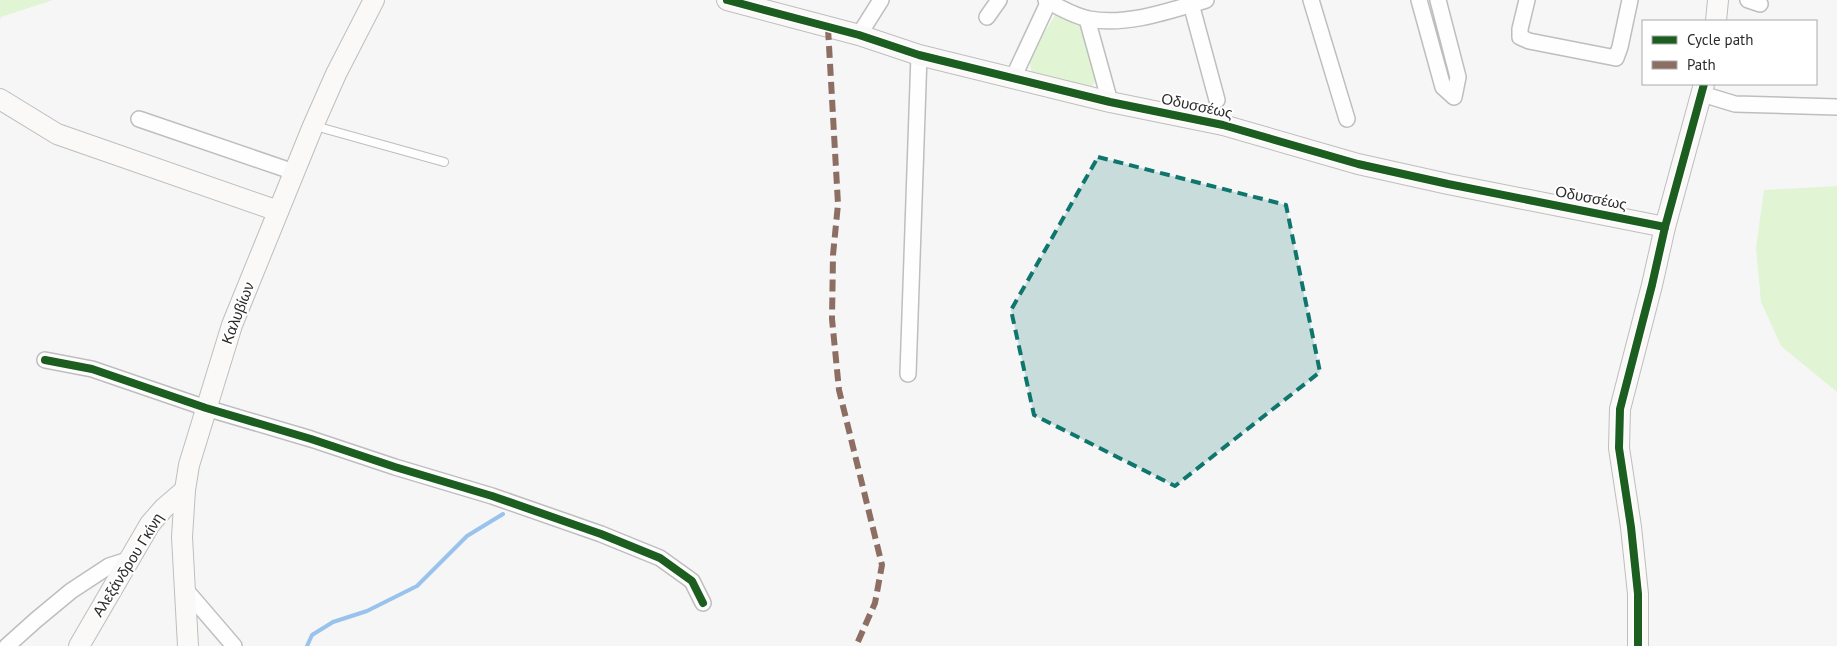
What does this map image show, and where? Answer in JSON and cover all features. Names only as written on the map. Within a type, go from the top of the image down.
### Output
[{"type":"street","name":"Καλυβίων","points":[[188,646],[182,537],[185,490],[189,465],[232,325],[313,126],[336,74],[374,0]]},
{"type":"street","name":"Οδυσσέως","points":[[727,0],[858,35],[919,55],[1110,102],[1223,125],[1358,164],[1665,227]]},
{"type":"street","points":[[858,35],[881,0]]},
{"type":"street","points":[[987,17],[998,0]]},
{"type":"street","points":[[1311,0],[1347,119]]},
{"type":"street","points":[[1419,0],[1443,86],[1454,97],[1458,77],[1438,0]]},
{"type":"street","points":[[1527,0],[1520,37],[1529,41],[1616,58],[1630,0]]},
{"type":"street","points":[[1716,20],[1718,0]]},
{"type":"street","points":[[1013,78],[1047,1],[1066,5],[1087,19],[1105,21],[1147,17],[1196,1],[1216,100]]},
{"type":"street","points":[[1087,19],[1110,102]]},
{"type":"street","points":[[908,374],[919,55]]},
{"type":"street","points":[[1638,646],[1638,594],[1631,527],[1619,448],[1620,409],[1665,227],[1703,89],[1735,104],[1837,107]]},
{"type":"street","points":[[0,99],[57,134],[278,211]]},
{"type":"street","points":[[139,119],[294,172]]},
{"type":"street","points":[[45,360],[92,369],[206,408],[492,496],[601,534],[660,558],[692,581],[703,603]]},
{"type":"street","name":"Αλεξάνδρου Γκίνη","points":[[79,646],[150,524],[164,508],[185,490]]},
{"type":"street","points":[[7,646],[71,591],[109,566],[128,560]]},
{"type":"street","points":[[185,589],[234,646]]},
{"type":"lane","points":[[313,126],[444,162]]},
{"type":"highlighted area","points":[[1098,157],[1286,205],[1320,372],[1175,486],[1034,415],[1011,310]]},
{"type":"green space","points":[[0,0],[53,0],[1,17],[0,20]]},
{"type":"green space","points":[[1056,14],[1082,26],[1098,76],[1089,91],[1032,76],[1029,57]]},
{"type":"green space","points":[[1837,186],[1837,392],[1781,346],[1761,302],[1756,248],[1764,190]]},
{"type":"waterway","points":[[307,646],[312,635],[333,622],[367,611],[417,586],[467,536],[503,514]]},
{"type":"marked path","points":[[828,28],[838,204],[833,255],[832,319],[839,390],[882,565],[875,603],[856,646]]},
{"type":"cycle path","points":[[727,0],[859,35],[919,55],[1110,102],[1223,125],[1358,164],[1665,227]]},
{"type":"cycle path","points":[[1638,646],[1638,594],[1631,527],[1619,448],[1620,409],[1665,227],[1704,85]]},
{"type":"cycle path","points":[[45,360],[92,369],[206,408],[492,496],[601,534],[660,558],[692,581],[703,603]]}]
